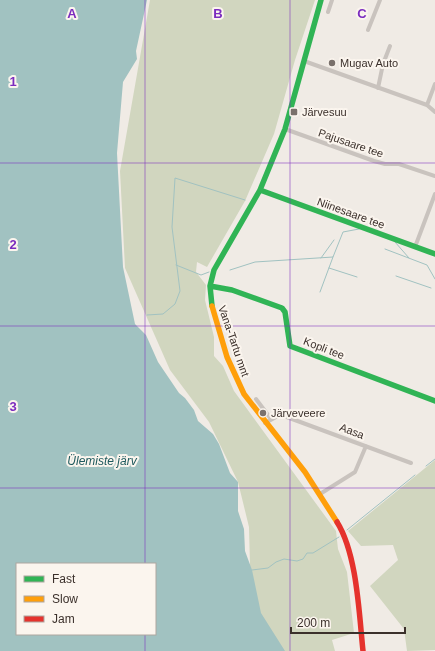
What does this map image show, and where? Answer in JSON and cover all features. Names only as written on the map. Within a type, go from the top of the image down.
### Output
[{"type":"street","name":"Vana-Tartu mnt","points":[[321,0],[285,129],[260,190],[246,217],[219,260],[210,286],[212,310],[232,371],[244,394],[265,423],[305,472],[337,522],[348,544],[355,584],[363,651]]},
{"type":"street","points":[[328,12],[332,0]]},
{"type":"street","points":[[368,30],[380,0]]},
{"type":"street","points":[[378,88],[383,64],[390,46]]},
{"type":"street","points":[[304,61],[427,105],[435,112]]},
{"type":"street","points":[[427,105],[435,84]]},
{"type":"street","name":"Pajusaare tee","points":[[285,129],[374,161],[385,164],[399,164],[435,176]]},
{"type":"street","name":"Niinesaare tee","points":[[260,190],[435,254]]},
{"type":"street","points":[[416,247],[435,194]]},
{"type":"street","name":"Kopli tee","points":[[210,286],[232,290],[282,308],[290,346],[435,401]]},
{"type":"street","points":[[256,399],[271,419],[265,423]]},
{"type":"street","name":"Aasa","points":[[271,419],[284,416],[411,463]]},
{"type":"street","points":[[320,494],[355,472],[366,446]]},
{"type":"green space","points":[[150,0],[315,0],[295,60],[274,134],[245,201],[207,267],[197,262],[196,272],[206,285],[205,300],[214,337],[214,356],[223,366],[234,391],[336,531],[338,549],[347,572],[354,633],[332,640],[335,651],[278,651],[251,604],[249,527],[238,482],[209,422],[170,370],[125,268],[120,171]]},
{"type":"green space","points":[[435,460],[435,650],[407,651],[404,629],[370,586],[398,560],[393,545],[361,546],[348,531]]},
{"type":"water","name":"Ülemiste järv","points":[[0,0],[147,0],[136,51],[137,59],[123,82],[117,153],[123,267],[135,324],[146,335],[158,362],[179,393],[194,410],[198,421],[213,434],[219,444],[230,473],[238,482],[238,511],[244,529],[245,551],[252,570],[261,613],[285,651],[0,651]]},
{"type":"waterway","points":[[147,315],[163,314],[175,304],[180,291],[172,227],[175,178],[245,200]]},
{"type":"waterway","points":[[230,270],[255,262],[333,257],[343,232],[359,229]]},
{"type":"waterway","points":[[321,258],[334,240]]},
{"type":"waterway","points":[[395,242],[409,258]]},
{"type":"waterway","points":[[385,249],[427,265],[435,279]]},
{"type":"waterway","points":[[320,292],[333,257]]},
{"type":"waterway","points":[[176,265],[201,275],[209,272]]},
{"type":"waterway","points":[[329,268],[357,277]]},
{"type":"waterway","points":[[396,276],[431,288]]},
{"type":"waterway","points":[[426,466],[435,459]]},
{"type":"waterway","points":[[347,530],[415,475]]},
{"type":"waterway","points":[[252,570],[268,568],[276,562],[284,559],[297,561],[303,559],[307,553],[313,553],[339,537]]},
{"type":"traffic: fast","points":[[212,306],[210,286],[214,270],[260,190],[285,129],[321,0]]},
{"type":"traffic: fast","points":[[260,190],[435,254]]},
{"type":"traffic: fast","points":[[210,286],[232,290],[282,308],[285,312],[290,346],[435,401]]},
{"type":"traffic: slow","points":[[212,306],[227,357],[244,394],[305,472],[337,522]]},
{"type":"traffic: jam","points":[[337,522],[344,535],[353,567],[363,651]]},
{"type":"place","name":"Mugav Auto","points":[[332,63]]},
{"type":"place","name":"Järvesuu","points":[[294,112]]},
{"type":"place","name":"Järveveere","points":[[263,413]]}]
